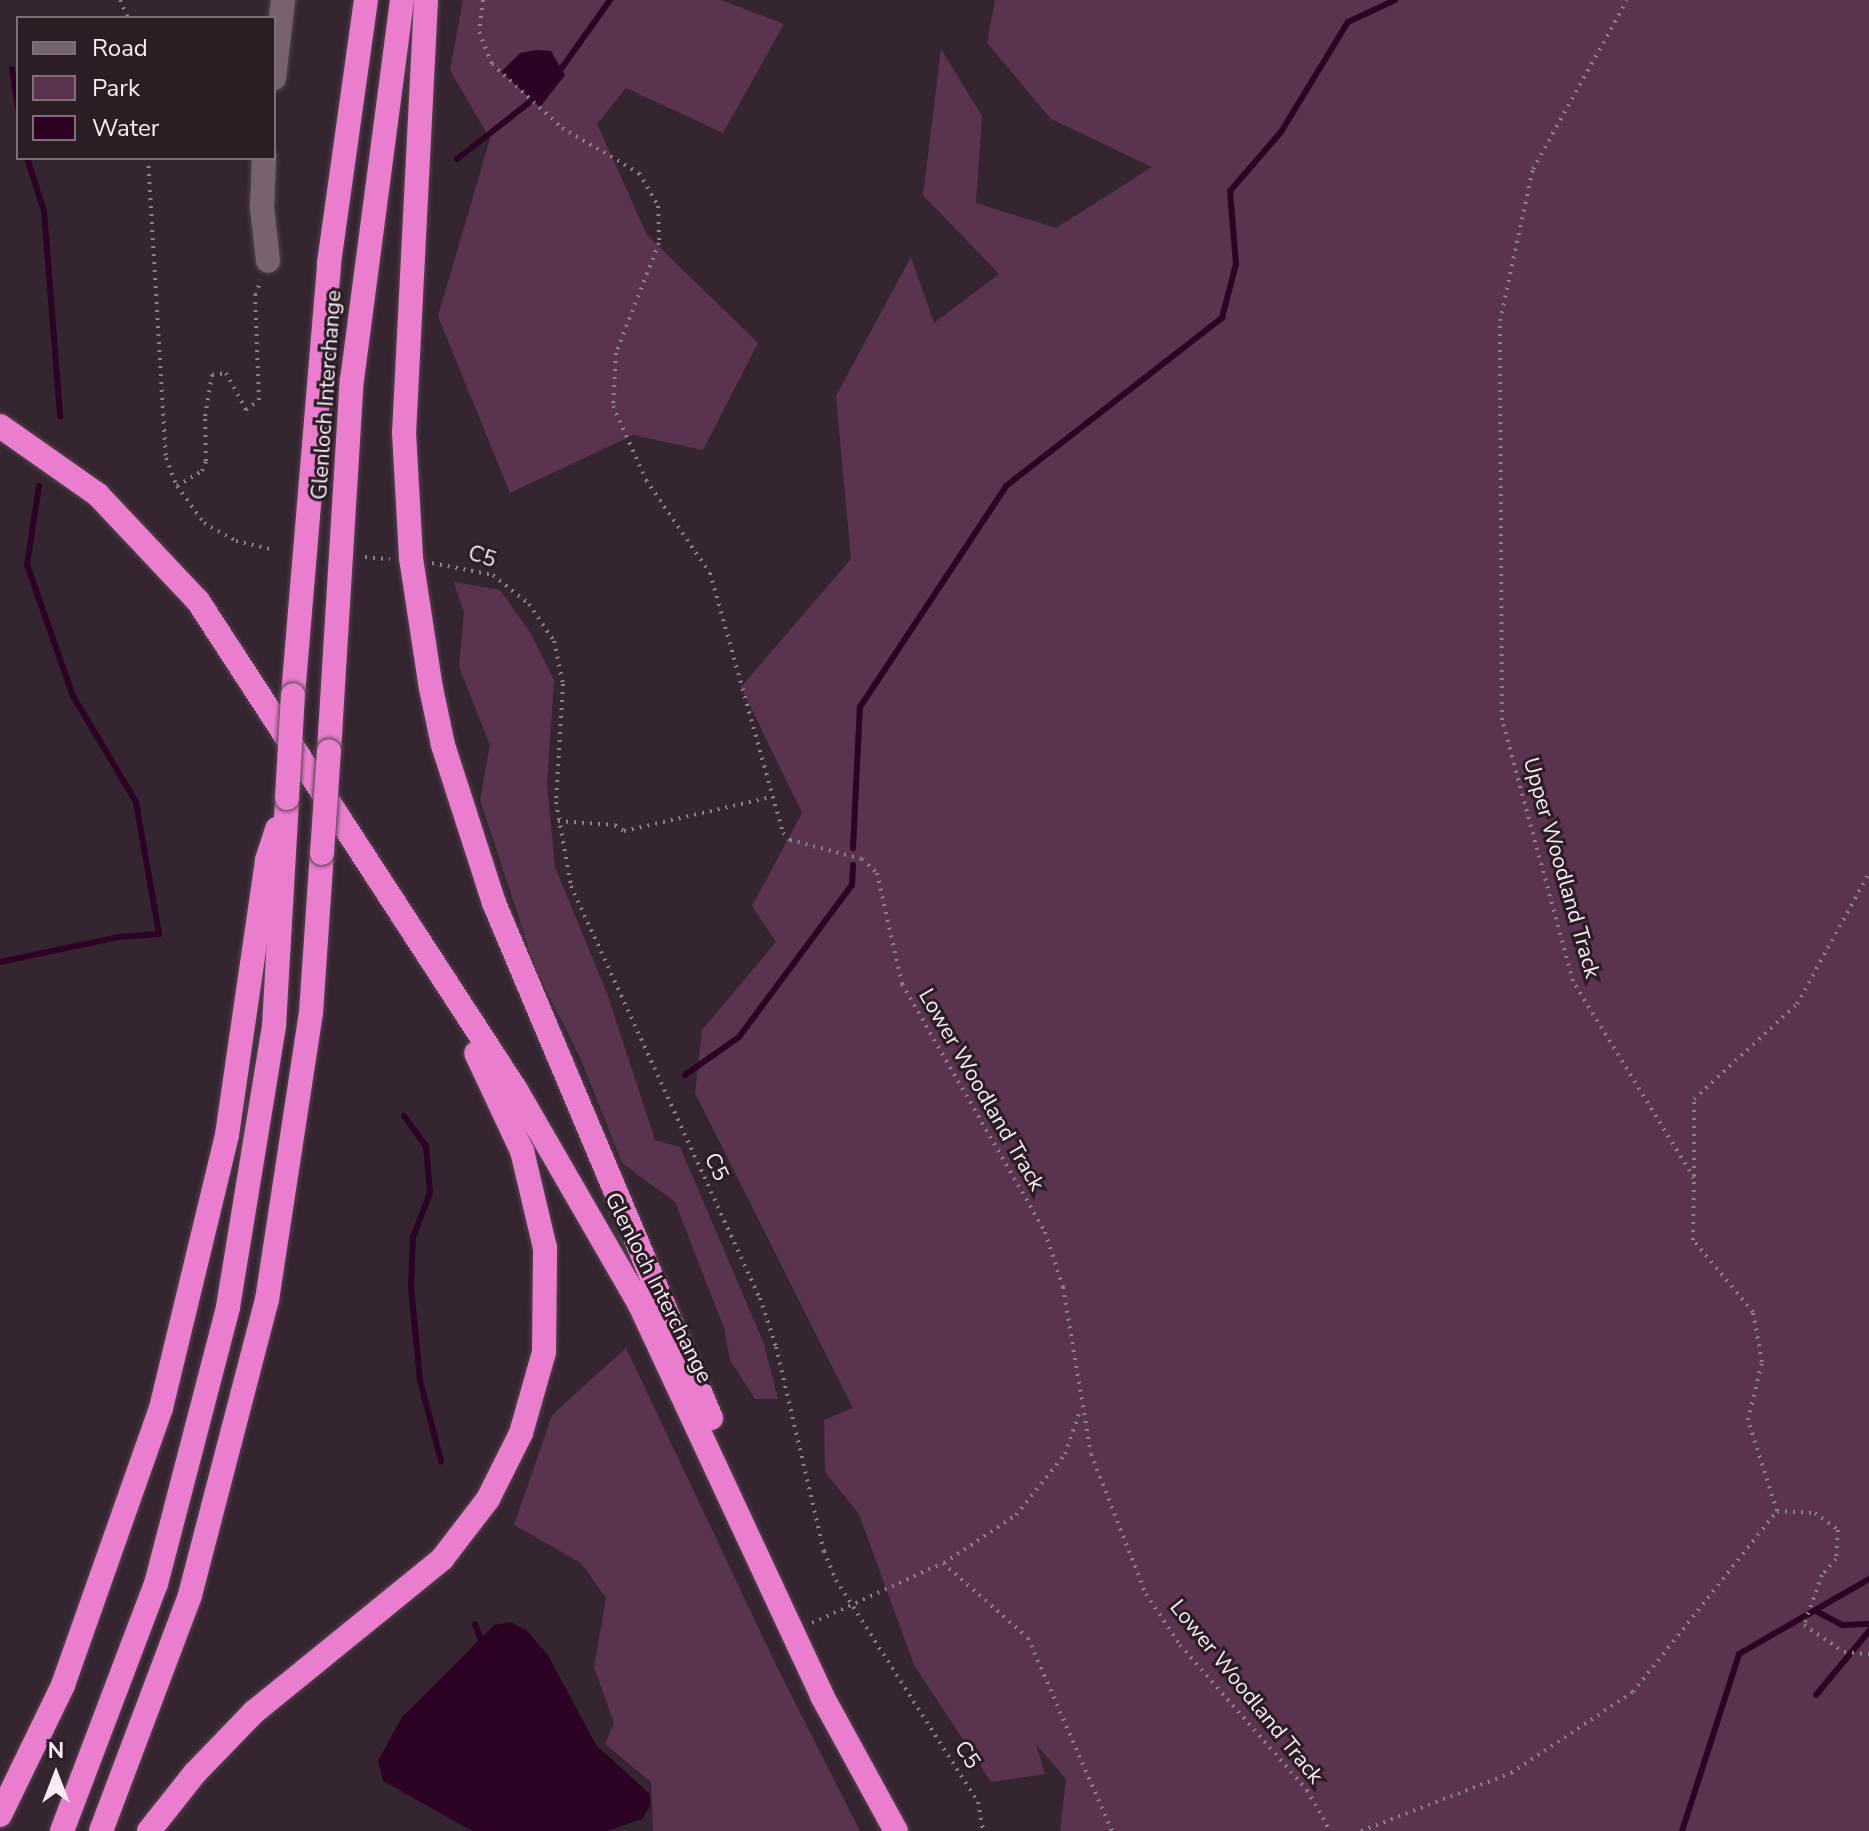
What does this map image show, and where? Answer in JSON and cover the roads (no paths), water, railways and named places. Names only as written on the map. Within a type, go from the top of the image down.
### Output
[{"type":"highway","name":"Glenloch Interchange","points":[[62,1831],[156,1584],[228,1307],[274,1026],[293,695],[327,278],[366,0]]},
{"type":"highway","name":"Glenloch Interchange","points":[[101,1831],[190,1595],[264,1314],[300,1102],[322,853],[355,351],[402,0]]},
{"type":"highway","points":[[426,0],[406,322],[404,471],[412,570],[440,731],[494,903],[691,1366],[750,1540]]},
{"type":"highway","name":"Glenloch Interchange","points":[[0,426],[98,495],[198,601],[423,947],[600,1229],[852,1756],[896,1831]]},
{"type":"highway","points":[[0,1815],[63,1685],[161,1408],[227,1135],[267,860],[287,798]]},
{"type":"highway","points":[[149,1831],[195,1773],[254,1712],[442,1559],[488,1499],[530,1408],[547,1326],[539,1210],[514,1131],[423,947]]},
{"type":"lane","points":[[276,61],[283,0]]},
{"type":"lane","points":[[264,160],[262,208],[268,261]]},
{"type":"water","points":[[551,51],[565,75],[540,107],[501,72],[520,53]]},
{"type":"water","points":[[511,1622],[526,1630],[548,1655],[596,1745],[650,1794],[650,1806],[642,1819],[607,1831],[472,1831],[383,1781],[378,1761],[402,1717],[494,1625]]},
{"type":"waterway","points":[[561,69],[610,0]]},
{"type":"waterway","points":[[853,848],[860,707],[1006,486],[1222,318],[1236,264],[1230,191],[1281,132],[1348,22],[1395,0]]},
{"type":"waterway","points":[[12,69],[16,95]]},
{"type":"waterway","points":[[457,159],[539,95]]},
{"type":"waterway","points":[[28,160],[44,211],[60,416]]},
{"type":"waterway","points":[[0,962],[119,937],[159,934],[136,802],[73,696],[27,565],[39,486]]},
{"type":"waterway","points":[[685,1075],[739,1037],[852,885],[853,865]]},
{"type":"waterway","points":[[404,1116],[426,1146],[430,1193],[413,1237],[411,1287],[420,1380],[441,1461]]},
{"type":"waterway","points":[[1682,1831],[1739,1654],[1869,1579]]},
{"type":"waterway","points":[[1816,1611],[1842,1625],[1869,1624]]},
{"type":"waterway","points":[[475,1624],[482,1643]]},
{"type":"waterway","points":[[1816,1695],[1869,1631]]}]
